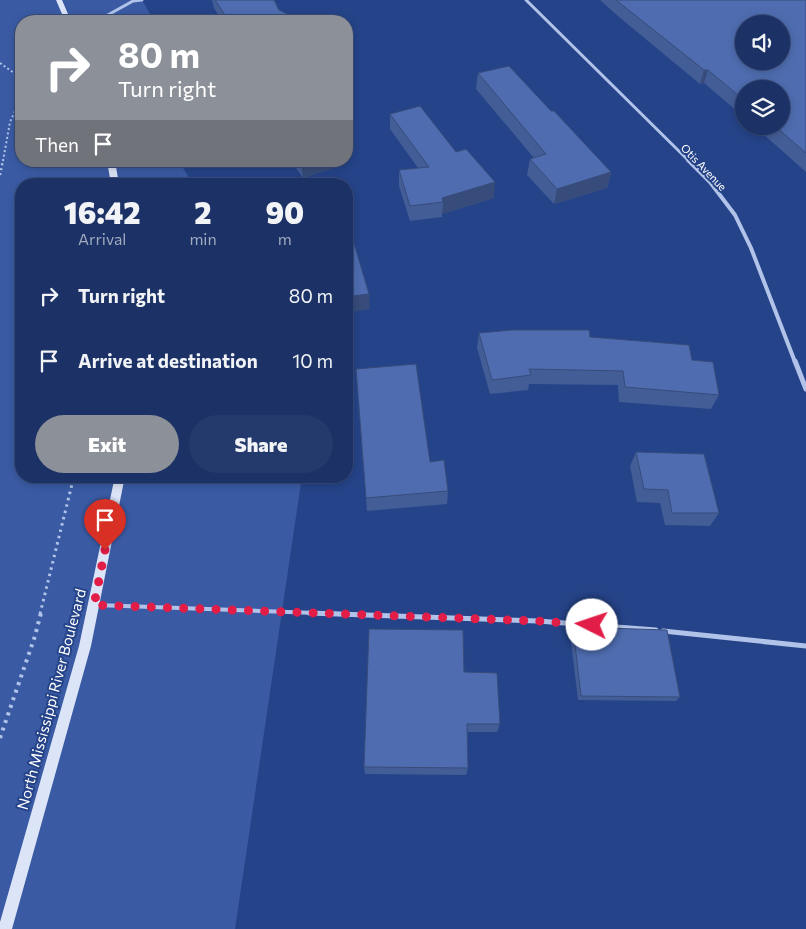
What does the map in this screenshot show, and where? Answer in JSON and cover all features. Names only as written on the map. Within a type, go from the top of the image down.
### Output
[{"type":"street","points":[[59,0],[65,15]]},
{"type":"street","points":[[126,0],[142,0]]},
{"type":"street","name":"Otis Avenue","points":[[526,0],[710,182],[735,215],[752,248],[806,389]]},
{"type":"street","points":[[108,15],[133,1]]},
{"type":"street","name":"North Mississippi River Boulevard","points":[[5,929],[85,646],[119,483]]},
{"type":"lane","points":[[94,605],[538,621],[646,629],[806,646]]},
{"type":"path","points":[[0,63],[15,76]]},
{"type":"path","points":[[0,175],[10,122],[15,111]]},
{"type":"path","points":[[0,738],[34,636],[72,483]]},
{"type":"shaded area","points":[[0,0],[142,0],[151,15],[15,15],[15,167],[183,167],[189,178],[15,178],[15,483],[301,483],[235,929],[0,929]]},
{"type":"building","points":[[215,0],[274,0],[279,10],[290,15],[225,15]]},
{"type":"building","points":[[616,0],[806,0],[806,153],[785,135],[790,135],[790,80],[735,80],[735,92],[708,70],[704,70]]},
{"type":"building","points":[[509,66],[611,172],[557,189],[530,159],[546,154],[478,73]]},
{"type":"building","points":[[420,106],[456,152],[466,149],[495,182],[442,198],[443,202],[410,206],[399,170],[429,167],[390,114]]},
{"type":"building","points":[[353,240],[369,294],[353,296]]},
{"type":"building","points":[[512,330],[589,330],[590,337],[689,345],[692,360],[713,362],[719,395],[625,387],[623,371],[529,369],[531,375],[492,380],[479,333]]},
{"type":"building","points":[[416,364],[430,462],[444,460],[448,491],[366,498],[356,369]]},
{"type":"building","points":[[636,452],[704,454],[719,513],[672,513],[668,490],[644,489]]},
{"type":"building","points":[[573,627],[667,630],[680,697],[581,696]]},
{"type":"building","points":[[369,629],[463,630],[464,672],[497,673],[500,724],[467,724],[468,768],[364,767]]},
{"type":"route","points":[[105,550],[94,605],[538,621],[592,625]]}]
